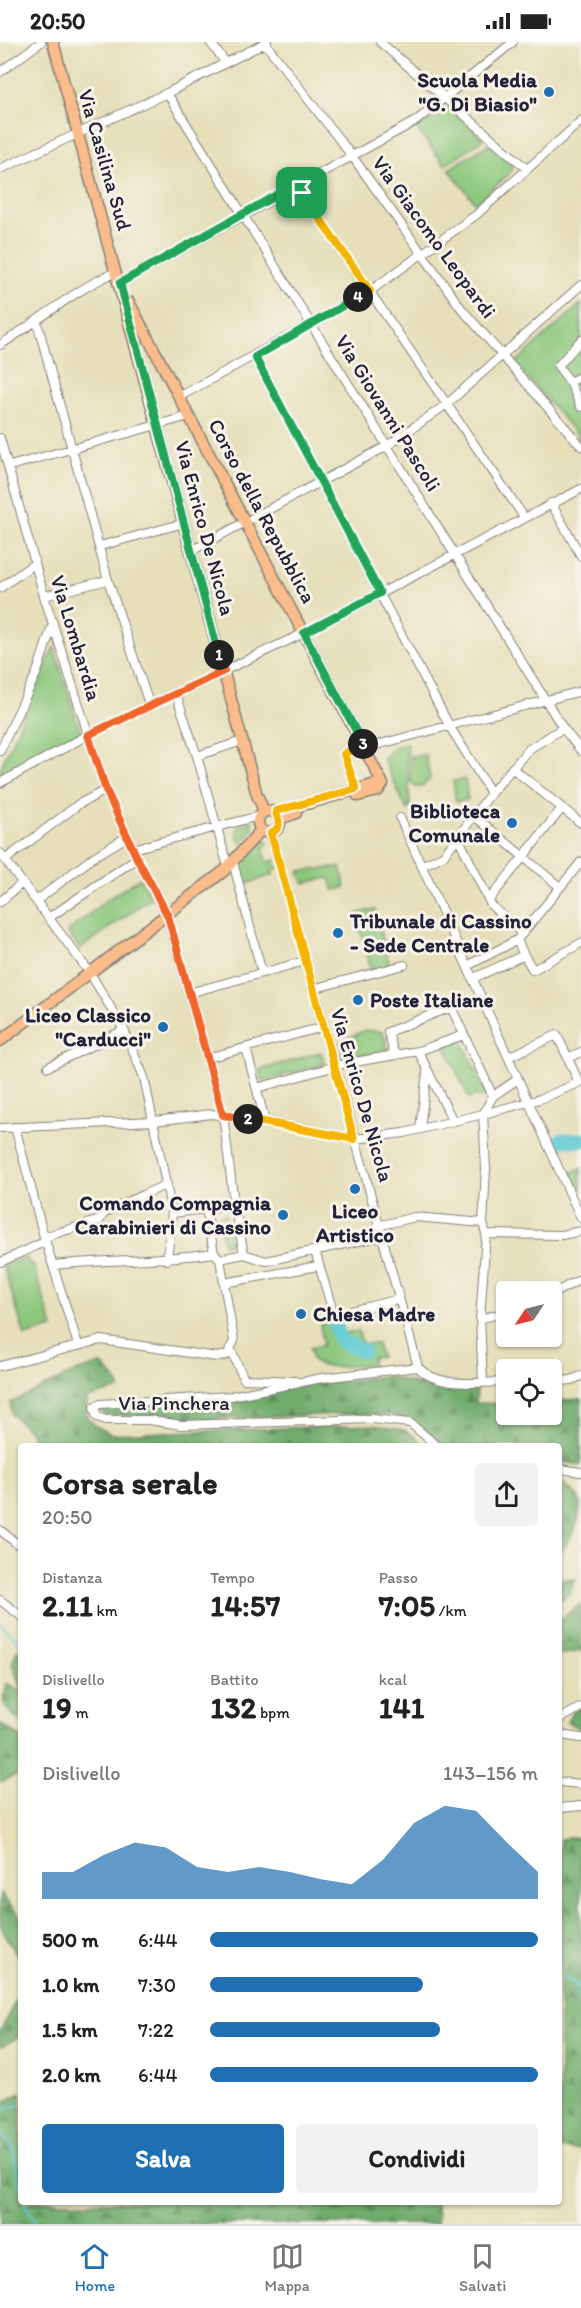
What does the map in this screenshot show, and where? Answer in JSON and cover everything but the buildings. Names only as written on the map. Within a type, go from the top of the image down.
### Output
[{"type":"main road","name":"Via Casilina Sud","points":[[53,42],[121,286]]},
{"type":"main road","name":"Corso della Repubblica","points":[[121,286],[383,784]]},
{"type":"main road","name":"Via Enrico De Nicola","points":[[121,286],[260,807],[269,815],[258,825],[266,832]]},
{"type":"main road","points":[[134,339],[146,334]]},
{"type":"main road","points":[[269,815],[378,791],[383,784]]},
{"type":"main road","points":[[269,815],[356,789],[383,784]]},
{"type":"main road","points":[[0,1041],[168,916],[266,832],[277,829],[269,815]]},
{"type":"street","points":[[0,72],[40,42]]},
{"type":"street","points":[[210,42],[225,62]]},
{"type":"street","points":[[380,42],[527,170]]},
{"type":"street","points":[[121,286],[296,184],[416,121],[513,42]]},
{"type":"street","points":[[0,169],[167,93],[266,43]]},
{"type":"street","name":"Via Giacomo Leopardi","points":[[266,43],[352,156],[420,254],[502,357],[581,446]]},
{"type":"street","name":"Via Giovanni Pascoli","points":[[167,93],[547,700],[562,728],[581,751]]},
{"type":"street","points":[[179,397],[255,357],[370,291],[476,215],[581,121]]},
{"type":"street","points":[[296,184],[524,517]]},
{"type":"street","points":[[0,345],[99,278],[116,272]]},
{"type":"street","points":[[191,551],[387,446],[447,404],[581,285]]},
{"type":"street","points":[[37,322],[108,580],[150,707]]},
{"type":"street","points":[[581,340],[558,366],[570,382],[581,407]]},
{"type":"street","points":[[255,357],[450,727],[491,793]]},
{"type":"street","points":[[570,382],[581,376]]},
{"type":"street","points":[[10,466],[189,416]]},
{"type":"street","name":"Via Lombardia","points":[[0,438],[10,466],[44,596],[106,790],[137,858],[168,916],[223,1115],[234,1203],[244,1254]]},
{"type":"street","points":[[0,783],[88,735],[304,633],[581,489]]},
{"type":"street","points":[[551,504],[581,556]]},
{"type":"street","points":[[100,546],[184,523]]},
{"type":"street","points":[[0,588],[35,563]]},
{"type":"street","points":[[44,596],[108,580]]},
{"type":"street","points":[[0,751],[37,672],[53,623]]},
{"type":"street","points":[[356,789],[344,754],[581,691]]},
{"type":"street","points":[[176,694],[197,756],[216,825],[231,864],[262,973]]},
{"type":"street","points":[[423,865],[443,856],[473,815],[529,749],[562,728]]},
{"type":"street","points":[[197,756],[242,741]]},
{"type":"street","points":[[512,768],[581,823]]},
{"type":"street","points":[[106,790],[79,804],[2,856],[90,973],[124,1030],[144,1077],[155,1121],[172,1213],[167,1260]]},
{"type":"street","points":[[489,900],[562,808]]},
{"type":"street","points":[[133,849],[216,825],[223,827],[269,815]]},
{"type":"street","points":[[473,815],[560,887]]},
{"type":"street","points":[[400,818],[469,965],[526,1102],[581,1218]]},
{"type":"street","name":"Via Enrico De Nicola","points":[[266,832],[305,961],[418,1367]]},
{"type":"street","points":[[36,901],[95,856],[127,837]]},
{"type":"street","points":[[458,837],[489,900],[520,937],[524,955],[533,970],[581,943]]},
{"type":"street","points":[[50,917],[137,858]]},
{"type":"street","points":[[469,965],[520,937],[581,863]]},
{"type":"street","points":[[0,902],[22,883]]},
{"type":"street","points":[[474,978],[524,955]]},
{"type":"street","points":[[189,993],[305,961]]},
{"type":"street","points":[[312,989],[404,965]]},
{"type":"street","points":[[394,1053],[388,1032],[451,1007],[493,1096]]},
{"type":"street","points":[[207,1058],[323,1027]]},
{"type":"street","points":[[48,1067],[124,1030]]},
{"type":"street","points":[[257,1088],[334,1066],[394,1053],[418,1051],[464,1035]]},
{"type":"street","points":[[0,1128],[155,1121],[223,1115],[354,1139],[420,1129],[483,1114],[540,1099],[580,1083],[557,1035],[508,1058]]},
{"type":"street","points":[[246,1048],[265,1121]]},
{"type":"street","points":[[418,1051],[453,1121]]},
{"type":"street","points":[[568,1058],[581,1052]]},
{"type":"street","points":[[420,1129],[427,1072]]},
{"type":"street","points":[[483,1382],[480,1318],[486,1234],[483,1223],[486,1169],[483,1114],[493,1096],[518,1079]]},
{"type":"street","points":[[15,1127],[52,1265],[78,1345]]},
{"type":"street","points":[[1,1262],[45,1239],[100,1220],[104,1213],[167,1184]]},
{"type":"street","points":[[172,1213],[234,1203]]},
{"type":"street","points":[[0,1366],[101,1340],[217,1358],[227,1355],[234,1341],[224,1283],[206,1209]]},
{"type":"street","points":[[378,1226],[415,1217],[483,1223]]},
{"type":"street","points":[[486,1234],[562,1235],[581,1231]]},
{"type":"street","points":[[52,1265],[105,1259],[167,1260],[244,1254],[266,1261],[381,1236]]},
{"type":"street","points":[[315,1251],[333,1312],[339,1314],[399,1299]]},
{"type":"street","points":[[224,1283],[318,1266]]},
{"type":"street","points":[[562,1289],[581,1279]]},
{"type":"street","points":[[480,1318],[496,1314]]},
{"type":"street","points":[[230,1348],[244,1379],[305,1382]]},
{"type":"street","points":[[418,1367],[425,1375],[435,1378],[496,1382]]},
{"type":"street","name":"Via Pinchera","points":[[418,1367],[305,1382],[231,1396],[120,1402],[93,1407],[97,1417],[106,1420],[149,1420],[181,1425],[372,1419],[410,1423],[433,1443]]},
{"type":"street","points":[[562,1381],[581,1376]]},
{"type":"street","points":[[562,1469],[581,1472]]},
{"type":"street","points":[[0,1530],[18,1545]]},
{"type":"street","points":[[0,1600],[18,1614]]},
{"type":"street","points":[[562,1718],[581,1707]]},
{"type":"street","points":[[562,1735],[581,1738]]},
{"type":"street","points":[[562,1782],[581,1784]]},
{"type":"street","points":[[562,1808],[581,1806]]},
{"type":"green space","points":[[450,109],[483,139],[445,165],[416,128]]},
{"type":"green space","points":[[489,144],[512,166],[510,173],[476,204],[449,169]]},
{"type":"green space","points":[[581,304],[581,439],[515,363]]},
{"type":"green space","points":[[54,647],[81,733],[0,774],[0,769]]},
{"type":"green space","points":[[407,743],[410,808],[407,810],[383,759],[392,748]]},
{"type":"green space","points":[[426,755],[430,779],[421,787],[415,787],[411,782],[411,756]]},
{"type":"green space","points":[[465,779],[468,800],[456,802],[453,781]]},
{"type":"green space","points":[[252,821],[253,830],[242,843],[238,839],[237,826]]},
{"type":"green space","points":[[263,838],[269,842],[263,848],[268,863],[275,859],[278,868],[272,870],[273,875],[243,885],[236,865]]},
{"type":"green space","points":[[341,867],[345,887],[334,891],[330,878],[303,883],[299,871]]},
{"type":"green space","points":[[140,878],[151,898],[80,949],[67,932],[109,898]]},
{"type":"green space","points":[[375,909],[390,967],[372,972],[356,914]]},
{"type":"green space","points":[[365,1030],[383,1032],[388,1050],[343,1059],[339,1043]]},
{"type":"green space","points":[[461,1038],[487,1095],[483,1098],[476,1095],[469,1098],[445,1046]]},
{"type":"green space","points":[[321,1052],[325,1064],[263,1081],[259,1070]]},
{"type":"green space","points":[[581,1168],[581,1196],[570,1173]]},
{"type":"green space","points":[[225,1214],[230,1243],[223,1244],[218,1215]]},
{"type":"green space","points":[[27,1257],[29,1264],[33,1264],[53,1328],[25,1336],[3,1265]]},
{"type":"green space","points":[[340,1319],[343,1333],[358,1331],[363,1344],[377,1344],[381,1357],[372,1358],[372,1365],[334,1367],[313,1362],[310,1348],[323,1345],[320,1324]]},
{"type":"green space","points":[[101,1364],[114,1377],[120,1389],[87,1398],[87,1417],[96,1426],[111,1434],[373,1425],[405,1430],[424,1443],[30,1443],[32,1434],[12,1415],[10,1403],[75,1372]]},
{"type":"green space","points":[[388,1376],[431,1388],[477,1388],[476,1403],[496,1404],[496,1425],[562,1425],[562,1400],[581,1399],[581,1465],[562,1462],[562,1443],[441,1443],[415,1424],[393,1415],[343,1414],[172,1421],[160,1417],[107,1415],[101,1412],[100,1408],[239,1398],[317,1383]]},
{"type":"green space","points":[[562,1483],[565,1483],[580,1502],[579,1516],[562,1550]]},
{"type":"green space","points":[[562,1579],[576,1579],[568,1595],[562,1599]]},
{"type":"green space","points":[[581,1604],[581,1651],[562,1655],[562,1618]]},
{"type":"green space","points":[[18,1651],[18,1681],[12,1663]]},
{"type":"green space","points":[[6,1683],[18,1689],[18,1719],[4,1705],[3,1695]]},
{"type":"green space","points":[[581,1708],[581,1729],[567,1722],[573,1712]]},
{"type":"green space","points":[[0,1723],[18,1735],[18,1775],[0,1782]]},
{"type":"green space","points":[[581,1837],[581,2149],[562,2149],[562,1839]]},
{"type":"green space","points":[[0,1893],[18,1914],[18,1958],[0,1925]]},
{"type":"green space","points":[[18,1996],[18,2037],[0,2048],[0,2030]]},
{"type":"green space","points":[[18,2095],[18,2205],[436,2205],[437,2224],[0,2224],[0,2104]]},
{"type":"waterway","points":[[561,1140],[581,1140]]},
{"type":"waterway","points":[[335,1323],[340,1340],[363,1351]]},
{"type":"waterway","points":[[0,1624],[18,1640]]},
{"type":"waterway","points":[[562,1977],[581,1986]]},
{"type":"waterway","points":[[576,1983],[581,2010]]},
{"type":"waterway","points":[[0,2110],[18,2105]]},
{"type":"waterway","points":[[0,2133],[12,2147],[18,2176]]},
{"type":"waterway","points":[[26,2205],[37,2224]]},
{"type":"place","name":"Scuola Media \"G. Di Biasio\"","points":[[549,92]]},
{"type":"place","name":"Biblioteca Comunale","points":[[512,823]]},
{"type":"place","name":"Tribunale di Cassino - Sede Centrale","points":[[338,933]]},
{"type":"place","name":"Poste Italiane","points":[[358,1000]]},
{"type":"place","name":"Liceo Classico \"Carducci\"","points":[[163,1027]]},
{"type":"place","name":"Liceo Artistico","points":[[355,1189]]},
{"type":"place","name":"Comando Compagnia Carabinieri di Cassino","points":[[283,1215]]},
{"type":"place","name":"Chiesa Madre","points":[[301,1314]]},
{"type":"route","points":[[296,184],[302,193],[370,291],[255,357],[380,593],[304,633],[363,746],[344,754],[356,789],[276,811],[280,823],[271,833],[354,1139],[223,1115],[168,916],[137,858],[106,790],[88,735],[224,671],[120,283],[245,215],[296,184]]}]
